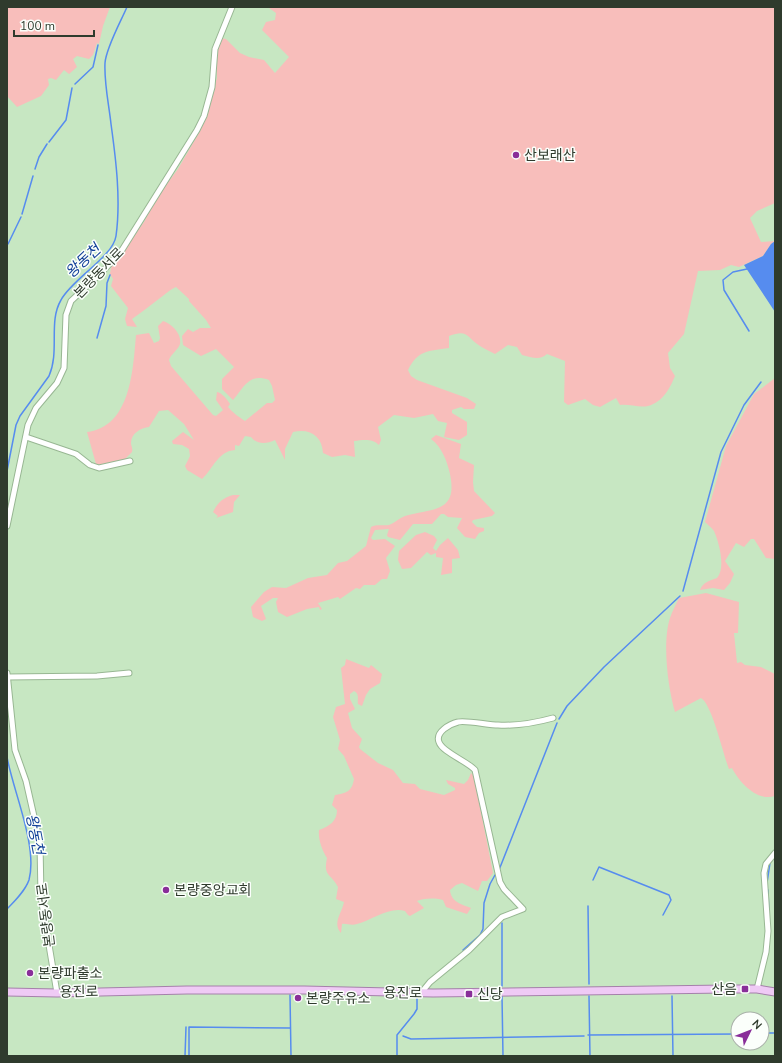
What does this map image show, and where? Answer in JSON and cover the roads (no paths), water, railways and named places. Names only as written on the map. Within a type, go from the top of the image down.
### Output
[{"type":"main road","name":"용진로","points":[[7,992],[57,993],[234,990],[421,993],[757,989],[775,992]]},
{"type":"street","name":"본량동서로","points":[[7,526],[28,425],[36,408],[57,383],[64,368],[66,315],[71,301],[113,262],[127,244],[158,191],[186,149],[204,116],[213,79],[215,49],[232,7]]},
{"type":"street","points":[[26,437],[76,454],[90,465],[98,468],[130,461]]},
{"type":"street","points":[[7,676],[97,676],[129,673]]},
{"type":"street","name":"본량동서로","points":[[7,676],[14,750],[26,782],[40,843],[42,865],[41,897],[57,993]]},
{"type":"street","points":[[421,993],[430,982],[469,950],[502,917],[524,909],[504,889],[500,882],[475,770],[470,764],[442,748],[438,742],[438,736],[441,731],[458,722],[508,725],[540,723],[553,718]]},
{"type":"street","points":[[757,989],[766,952],[768,931],[764,873],[766,864],[775,853]]},
{"type":"water","points":[[775,241],[775,312],[744,265],[763,256],[771,244]]},
{"type":"waterway","name":"왕동천","points":[[7,471],[16,425],[20,416],[49,376],[54,357],[55,318],[61,300],[66,292],[108,252],[116,236],[118,208],[117,180],[115,152],[106,86],[105,63],[111,42],[127,7]]},
{"type":"waterway","points":[[75,84],[93,67],[98,45]]},
{"type":"waterway","points":[[49,142],[66,120],[72,88]]},
{"type":"waterway","points":[[35,169],[39,157],[47,144]]},
{"type":"waterway","points":[[22,214],[33,176]]},
{"type":"waterway","points":[[8,244],[21,217]]},
{"type":"waterway","points":[[747,269],[733,272],[723,280],[724,290],[749,331]]},
{"type":"waterway","points":[[97,338],[106,306],[107,283],[110,275]]},
{"type":"waterway","points":[[683,591],[721,452],[744,405],[761,382]]},
{"type":"waterway","points":[[559,719],[567,706],[604,667],[680,596]]},
{"type":"waterway","points":[[499,870],[557,723]]},
{"type":"waterway","name":"왕동천","points":[[7,757],[28,835],[31,866],[29,880],[25,888],[20,896],[7,909]]},
{"type":"waterway","points":[[767,883],[770,863]]},
{"type":"waterway","points":[[593,880],[599,867],[669,895],[671,900],[663,915]]},
{"type":"waterway","points":[[463,950],[480,935],[483,929],[484,903],[490,884],[495,875]]},
{"type":"waterway","points":[[768,890],[769,916]]},
{"type":"waterway","points":[[588,906],[589,984]]},
{"type":"waterway","points":[[502,923],[502,986]]},
{"type":"waterway","points":[[290,995],[291,1056]]},
{"type":"waterway","points":[[397,1056],[397,1035],[417,1009],[417,996]]},
{"type":"waterway","points":[[502,996],[503,1056]]},
{"type":"waterway","points":[[589,996],[590,1056]]},
{"type":"waterway","points":[[672,996],[673,1056]]},
{"type":"waterway","points":[[185,1056],[186,1027]]},
{"type":"waterway","points":[[189,1056],[189,1027],[290,1028]]},
{"type":"waterway","points":[[770,1033],[775,1033]]},
{"type":"waterway","points":[[588,1035],[730,1034]]},
{"type":"waterway","points":[[403,1036],[411,1039],[584,1036]]},
{"type":"place","name":"산보래산","points":[[516,155]]},
{"type":"place","name":"본량중앙교회","points":[[166,890]]},
{"type":"place","name":"본량파출소","points":[[30,973]]},
{"type":"place","name":"산음","points":[[745,989]]},
{"type":"place","name":"신당","points":[[469,994]]},
{"type":"place","name":"본량주유소","points":[[298,998]]}]
